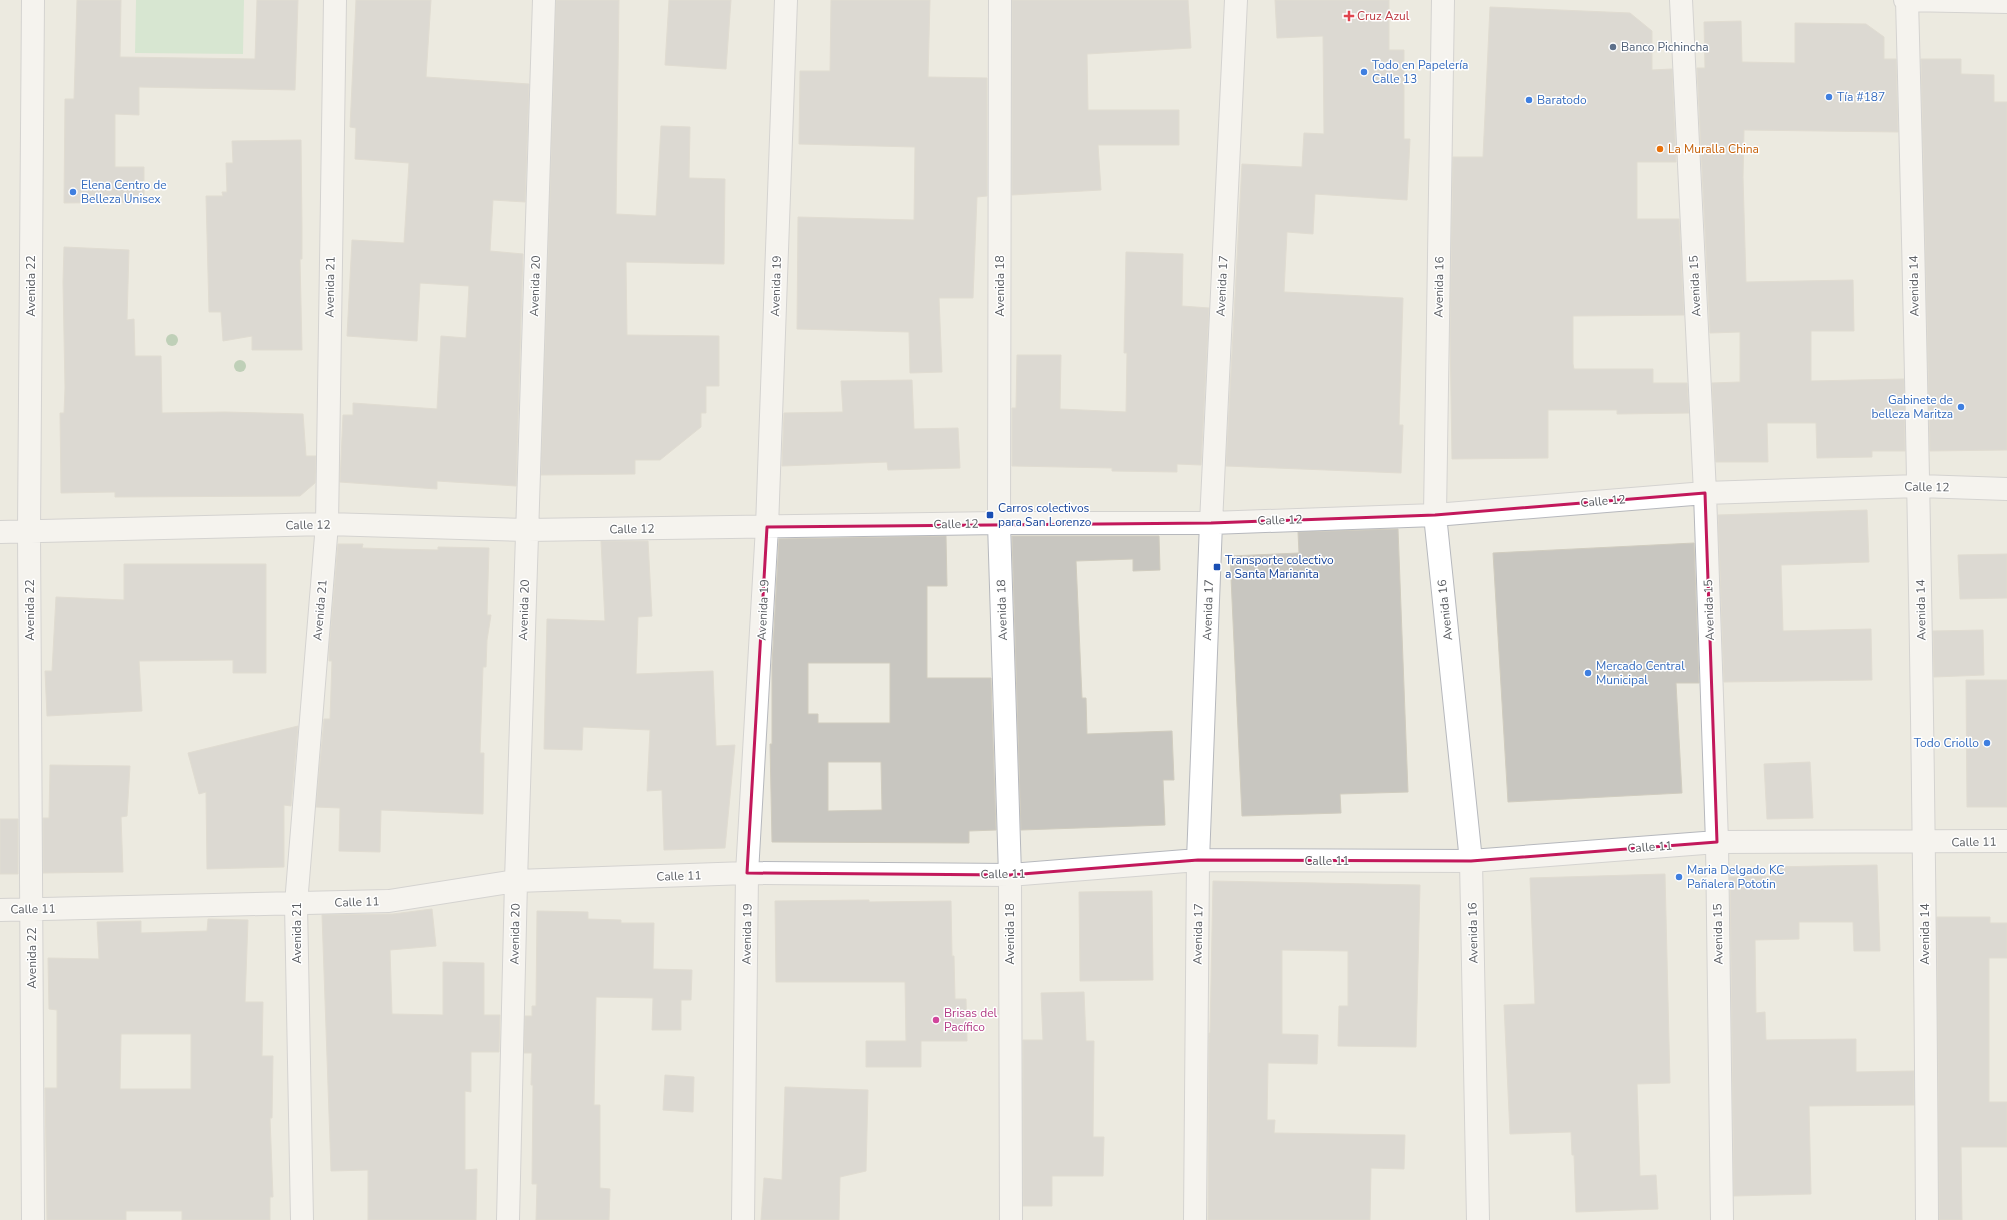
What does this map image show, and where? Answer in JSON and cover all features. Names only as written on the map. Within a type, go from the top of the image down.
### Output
[{"type":"street","name":"Avenida 22","points":[[33,0],[29,531],[33,1220]]},
{"type":"street","name":"Avenida 21","points":[[302,1220],[296,904],[327,524],[335,0]]},
{"type":"street","name":"Avenida 20","points":[[508,1220],[516,881],[544,0]]},
{"type":"street","name":"Avenida 19","points":[[743,1220],[747,873],[767,527],[786,0]]},
{"type":"street","name":"Avenida 18","points":[[1000,0],[999,523],[1010,875],[1011,1220]]},
{"type":"street","name":"Avenida 17","points":[[1195,1220],[1198,860],[1211,522],[1236,0]]},
{"type":"street","name":"Avenida 16","points":[[1443,0],[1435,515],[1471,861],[1478,1220]]},
{"type":"street","name":"Avenida 15","points":[[1681,0],[1705,494],[1717,842],[1722,1220]]},
{"type":"street","points":[[1906,0],[2007,2]]},
{"type":"street","name":"Avenida 14","points":[[1906,0],[1919,486],[1925,842],[1927,1220]]},
{"type":"street","name":"Calle 12","points":[[0,532],[327,524],[527,530],[999,523],[1211,522],[1435,515],[1705,494],[1919,486],[2007,489]]},
{"type":"street","name":"Calle 11","points":[[0,910],[389,901],[516,881],[747,873],[1010,875],[1198,860],[1471,861],[1717,842],[2007,841]]},
{"type":"highlighted area","points":[[1705,493],[1717,842],[1471,861],[1198,860],[1010,875],[747,873],[767,527],[1211,523],[1435,515]]},
{"type":"green space","points":[[136,0],[244,0],[243,54],[135,53]]},
{"type":"building","points":[[77,0],[121,0],[120,57],[255,59],[257,0],[298,0],[295,90],[139,87],[139,115],[115,114],[115,167],[144,167],[144,202],[64,203],[65,99],[74,99]]},
{"type":"building","points":[[356,0],[431,0],[426,77],[529,84],[525,202],[493,200],[490,251],[523,254],[516,486],[437,481],[437,489],[340,482],[343,415],[353,415],[353,403],[437,409],[441,336],[466,338],[469,286],[420,283],[417,341],[347,336],[352,240],[404,243],[409,163],[355,159],[356,128],[350,127]]},
{"type":"building","points":[[556,0],[619,0],[616,214],[656,216],[661,126],[690,127],[689,178],[725,179],[724,264],[626,262],[627,335],[719,336],[719,386],[706,386],[706,413],[701,413],[701,427],[660,460],[635,460],[635,474],[541,475]]},
{"type":"building","points":[[669,0],[731,0],[726,69],[665,65]]},
{"type":"building","points":[[831,0],[930,0],[928,77],[987,78],[987,196],[977,197],[973,298],[939,298],[942,372],[910,373],[909,332],[797,329],[798,217],[914,220],[915,147],[799,144],[800,71],[830,71]]},
{"type":"building","points":[[1012,0],[1188,0],[1191,48],[1087,54],[1088,110],[1179,110],[1179,145],[1098,145],[1101,190],[1012,195]]},
{"type":"building","points":[[1275,0],[1389,0],[1389,50],[1404,50],[1404,139],[1410,139],[1407,200],[1315,194],[1313,234],[1287,232],[1284,292],[1403,298],[1399,425],[1403,425],[1401,473],[1226,466],[1242,164],[1302,167],[1304,133],[1324,134],[1323,36],[1277,38]]},
{"type":"building","points":[[1490,7],[1630,13],[1652,31],[1652,70],[1672,69],[1676,162],[1637,162],[1637,219],[1679,219],[1684,315],[1573,316],[1573,364],[1574,369],[1653,369],[1653,383],[1687,383],[1689,413],[1617,414],[1617,410],[1548,410],[1548,458],[1452,459],[1450,332],[1453,157],[1483,157]]},
{"type":"building","points":[[1741,21],[1742,62],[1795,63],[1795,23],[1866,24],[1884,37],[1884,59],[1896,59],[1898,132],[1744,130],[1743,177],[1746,282],[1853,280],[1854,331],[1811,331],[1811,381],[1904,379],[1905,451],[1872,451],[1872,457],[1817,458],[1816,423],[1767,423],[1768,462],[1716,462],[1712,383],[1740,382],[1740,332],[1710,333],[1697,68],[1705,68],[1704,22]]},
{"type":"building","points":[[1921,59],[1961,59],[1961,74],[1994,75],[1994,102],[2007,102],[2007,450],[1930,451]]},
{"type":"building","points":[[301,140],[302,259],[300,259],[302,350],[252,350],[252,336],[223,341],[221,312],[209,312],[206,196],[223,196],[222,192],[227,192],[226,163],[233,163],[232,141]]},
{"type":"building","points":[[64,247],[129,250],[127,320],[134,319],[135,356],[161,356],[162,413],[225,412],[303,414],[306,456],[316,456],[315,483],[300,496],[115,497],[115,492],[61,493],[60,413],[64,413],[65,388],[63,282]]},
{"type":"building","points":[[1126,252],[1183,254],[1182,306],[1209,308],[1201,465],[1177,464],[1177,472],[1112,471],[1112,468],[1012,466],[1012,408],[1016,408],[1017,355],[1061,355],[1060,409],[1126,412],[1127,353],[1124,353]]},
{"type":"building","points":[[912,380],[914,429],[958,428],[960,468],[888,470],[887,462],[782,466],[784,413],[843,412],[841,381]]},
{"type":"building","points":[[1867,510],[1869,562],[1781,565],[1783,631],[1871,629],[1872,680],[1724,682],[1718,515]]},
{"type":"building","points":[[1398,529],[1408,792],[1340,794],[1341,813],[1242,816],[1230,556],[1299,553],[1298,532]]},
{"type":"building","points":[[946,536],[947,586],[927,586],[927,678],[991,678],[996,830],[969,831],[969,843],[772,842],[770,744],[772,744],[772,665],[779,539]],"holes":[[[808,663],[890,663],[890,723],[818,723],[818,714],[808,714]],[[828,762],[881,762],[882,810],[828,811]]]},
{"type":"building","points":[[1012,536],[1159,536],[1160,570],[1133,571],[1133,559],[1076,561],[1082,698],[1086,698],[1087,734],[1172,731],[1174,780],[1163,780],[1165,825],[1021,830]]},
{"type":"building","points":[[601,541],[648,541],[652,616],[638,617],[636,674],[713,671],[716,746],[735,745],[725,848],[664,850],[662,790],[647,791],[650,730],[583,727],[582,750],[544,749],[547,619],[605,621]]},
{"type":"building","name":"Mercado Central Municipal","points":[[1694,543],[1699,683],[1676,683],[1682,793],[1508,802],[1493,553]]},
{"type":"building","points":[[338,544],[363,544],[362,548],[392,549],[438,550],[438,547],[489,548],[487,615],[491,615],[487,640],[486,667],[483,667],[480,753],[484,753],[483,814],[381,810],[380,852],[339,851],[340,808],[316,807],[324,719],[330,719],[332,661],[329,661],[329,650]]},
{"type":"building","points":[[2007,554],[2007,598],[1960,599],[1958,555]]},
{"type":"building","points":[[124,564],[266,564],[266,673],[233,673],[233,660],[139,661],[142,711],[47,716],[45,671],[52,671],[56,597],[124,600]]},
{"type":"building","points":[[1983,630],[1984,675],[1934,677],[1933,631]]},
{"type":"building","name":"Todo Criollo","points":[[1966,680],[2007,680],[2007,807],[1967,807]]},
{"type":"building","points":[[298,726],[291,806],[284,805],[284,867],[207,869],[206,792],[199,794],[188,753]]},
{"type":"building","points":[[1810,762],[1813,818],[1767,819],[1764,764]]},
{"type":"building","points":[[50,765],[130,766],[127,816],[121,817],[123,872],[43,873],[43,818],[49,818]]},
{"type":"building","points":[[0,819],[18,819],[18,874],[0,874]]},
{"type":"building","points":[[1877,865],[1880,951],[1854,951],[1853,922],[1799,922],[1799,939],[1755,940],[1756,1013],[1765,1012],[1766,1040],[1856,1039],[1856,1072],[1914,1071],[1914,1105],[1809,1106],[1811,1194],[1734,1196],[1730,877],[1770,876],[1770,867]]},
{"type":"building","points":[[1665,874],[1670,1083],[1637,1084],[1640,1176],[1656,1175],[1658,1209],[1576,1212],[1574,1155],[1572,1155],[1571,1132],[1510,1134],[1504,1005],[1535,1004],[1530,878]]},
{"type":"building","points":[[1213,881],[1420,885],[1416,1047],[1338,1046],[1339,1006],[1348,1006],[1348,951],[1282,950],[1282,1034],[1318,1035],[1317,1064],[1268,1063],[1267,1120],[1275,1120],[1274,1133],[1405,1135],[1404,1169],[1371,1168],[1370,1220],[1208,1220],[1209,1033]]},
{"type":"building","points":[[1152,891],[1153,980],[1080,981],[1079,892]]},
{"type":"building","points":[[869,900],[869,902],[951,901],[952,956],[954,956],[955,999],[966,999],[967,1041],[921,1041],[921,1067],[866,1067],[866,1041],[906,1041],[905,982],[776,982],[775,901]]},
{"type":"building","points":[[432,909],[436,946],[390,950],[392,1014],[443,1015],[443,962],[484,963],[484,1015],[500,1015],[499,1052],[471,1052],[471,1092],[465,1091],[465,1170],[477,1169],[476,1220],[368,1220],[368,1170],[331,1171],[322,915],[393,914]]},
{"type":"building","points":[[537,911],[588,912],[588,919],[621,920],[621,923],[654,923],[653,969],[692,970],[691,1000],[681,1000],[681,1030],[652,1030],[653,998],[596,997],[594,1105],[600,1105],[600,1188],[610,1189],[609,1220],[536,1220],[537,1184],[532,1184],[532,1053],[524,1053],[525,1016],[532,1016],[532,1006],[536,1006]]},
{"type":"building","points":[[1937,917],[1990,917],[1990,923],[2007,923],[2007,958],[1989,958],[1989,1102],[2007,1102],[2007,1147],[1961,1147],[1962,1220],[1939,1220]]},
{"type":"building","points":[[208,919],[248,920],[245,1002],[263,1002],[262,1056],[273,1056],[272,1118],[270,1118],[273,1197],[270,1197],[270,1220],[182,1220],[182,1211],[126,1211],[126,1220],[47,1220],[45,1088],[57,1088],[57,1010],[49,1009],[48,958],[99,959],[97,922],[141,921],[141,933],[207,931]],"holes":[[[121,1034],[191,1034],[191,1089],[120,1089]]]},
{"type":"building","points":[[1084,992],[1086,1041],[1094,1041],[1093,1137],[1104,1137],[1103,1176],[1052,1176],[1052,1206],[1023,1206],[1023,1040],[1043,1040],[1041,993]]},
{"type":"building","points":[[665,1075],[694,1077],[693,1112],[663,1110]]},
{"type":"building","points":[[785,1087],[868,1090],[866,1171],[840,1177],[839,1220],[761,1220],[764,1178],[782,1180]]},
{"type":"place","name":"Cruz Azul","points":[[1349,16]]},
{"type":"place","name":"Banco Pichincha","points":[[1613,47]]},
{"type":"place","name":"Todo en Papelería Calle 13","points":[[1364,72]]},
{"type":"place","name":"Tía #187","points":[[1829,97]]},
{"type":"place","name":"Baratodo","points":[[1529,100]]},
{"type":"place","name":"La Muralla China","points":[[1660,149]]},
{"type":"place","name":"Elena Centro de Belleza Unisex","points":[[73,192]]},
{"type":"place","name":"Gabinete de belleza Maritza","points":[[1961,407]]},
{"type":"place","name":"Carros colectivos para San Lorenzo","points":[[990,515]]},
{"type":"place","name":"Transporte colectivo a Santa Marianita","points":[[1217,567]]},
{"type":"place","name":"Mercado Central Municipal","points":[[1588,673]]},
{"type":"place","name":"Todo Criollo","points":[[1987,743]]},
{"type":"place","name":"Maria Delgado KC Pañalera Pototin","points":[[1679,877]]},
{"type":"place","name":"Brisas del Pacífico","points":[[936,1020]]}]
